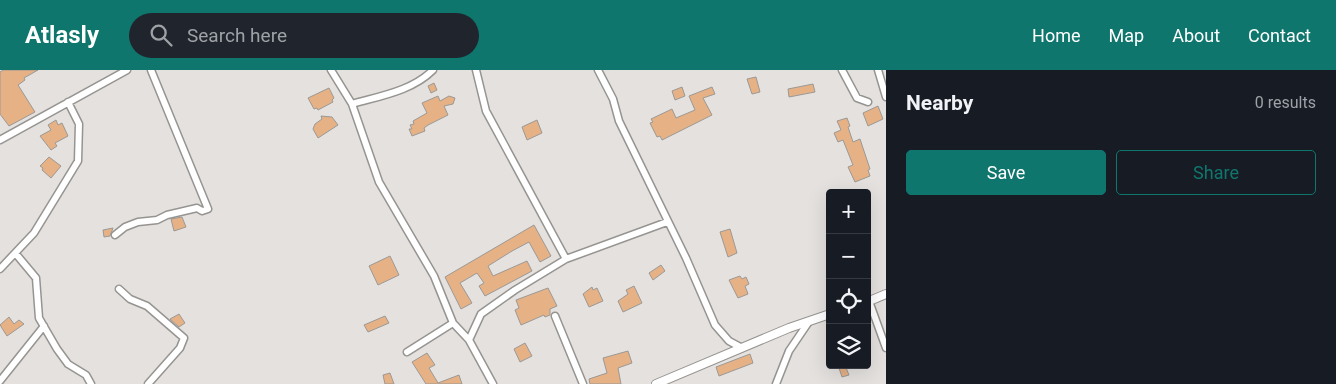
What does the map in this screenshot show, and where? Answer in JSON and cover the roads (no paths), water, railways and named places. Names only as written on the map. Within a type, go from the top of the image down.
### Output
[{"type":"street","points":[[0,140],[127,70]]},
{"type":"street","points":[[115,235],[125,227],[138,222],[157,220],[167,215],[197,208],[202,211],[208,208],[151,70]]},
{"type":"street","points":[[331,70],[352,104],[379,182],[434,276],[453,323],[469,340],[493,384]]},
{"type":"street","points":[[352,104],[408,88],[425,78],[433,70]]},
{"type":"street","points":[[476,70],[486,111],[566,259]]},
{"type":"street","points":[[598,70],[613,99],[618,121],[715,325],[729,341],[742,348]]},
{"type":"street","points":[[842,70],[857,98],[868,102]]},
{"type":"street","points":[[878,70],[886,97]]},
{"type":"street","points":[[0,269],[34,233],[78,161],[79,124],[68,102]]},
{"type":"street","points":[[469,340],[481,314],[515,290],[566,259],[667,222]]},
{"type":"street","points":[[16,254],[36,278],[39,318],[68,364],[86,375],[91,384]]},
{"type":"street","points":[[119,290],[130,299],[147,306],[184,338],[180,348],[148,384]]},
{"type":"street","points":[[871,301],[886,294]]},
{"type":"street","points":[[871,310],[886,348]]},
{"type":"street","points":[[555,316],[583,384]]},
{"type":"street","points":[[656,384],[729,352],[826,316]]},
{"type":"street","points":[[407,352],[453,323]]},
{"type":"street","points":[[776,384],[789,351],[808,323]]},
{"type":"street","points":[[0,381],[44,326]]},
{"type":"street","points":[[729,341],[729,352]]}]
